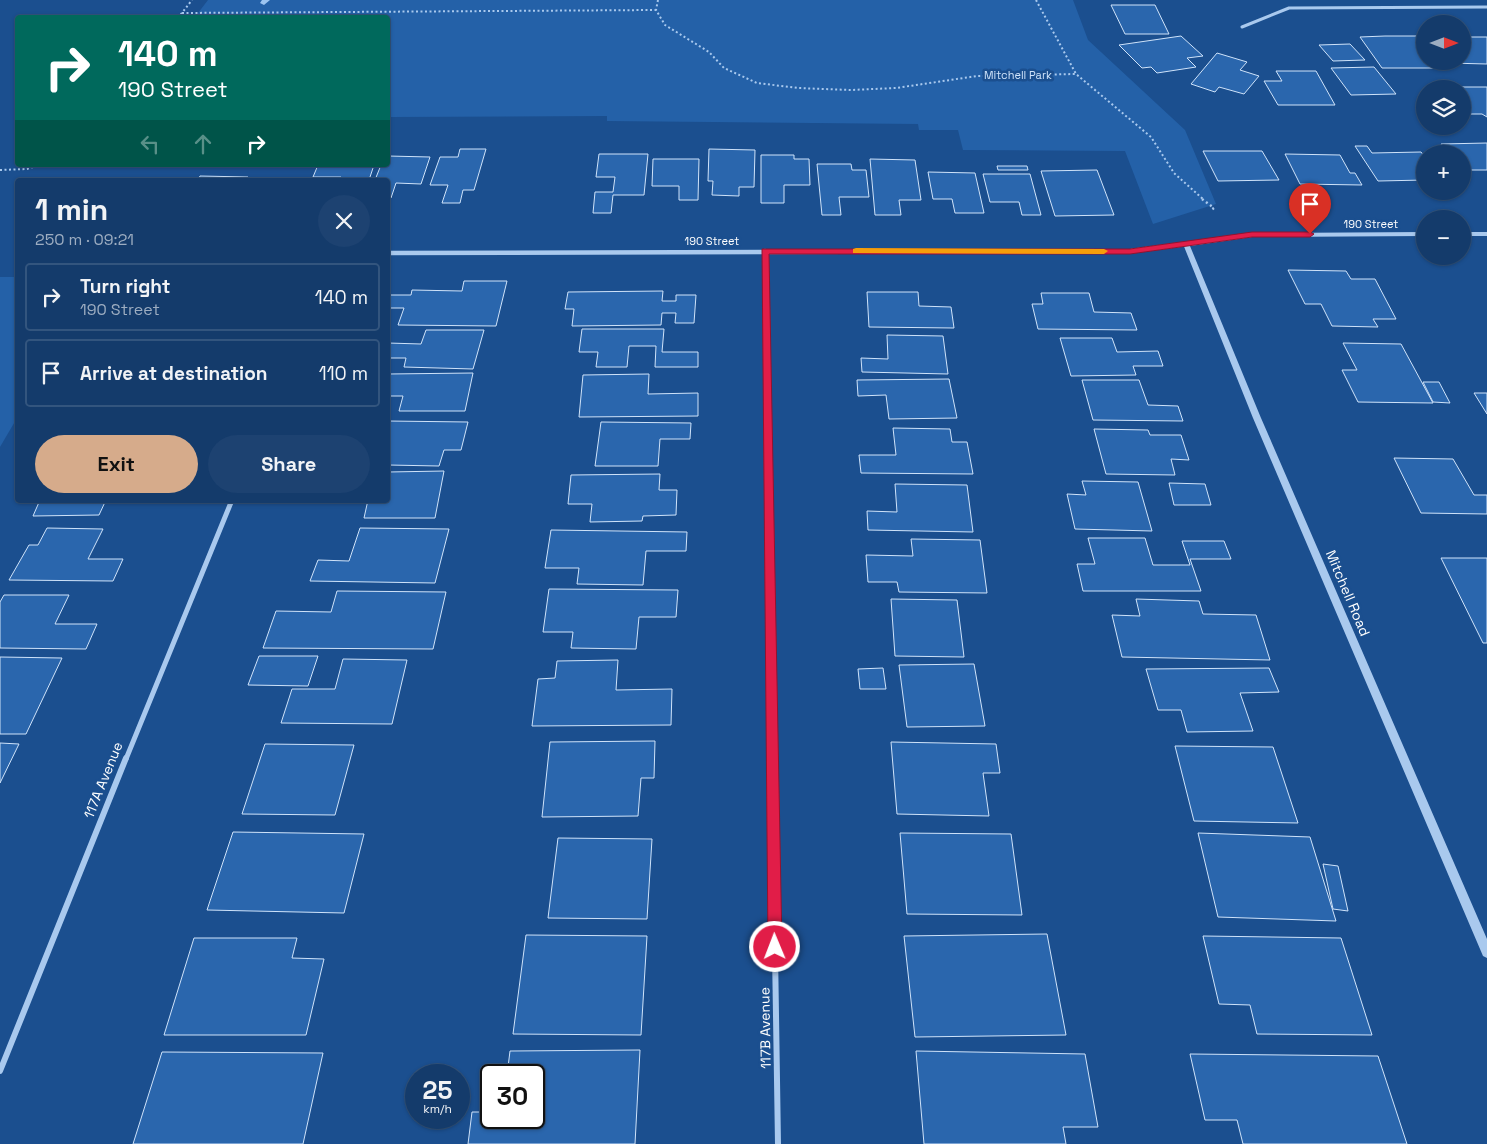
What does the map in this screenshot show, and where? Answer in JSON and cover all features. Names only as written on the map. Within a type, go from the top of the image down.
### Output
[{"type":"street","points":[[1242,27],[1289,8],[1487,7]]},
{"type":"street","name":"190 Street","points":[[390,253],[1130,251],[1252,235],[1416,234]]},
{"type":"street","points":[[1471,234],[1487,234]]},
{"type":"street","name":"Mitchell Road","points":[[1186,244],[1257,418],[1487,952]]},
{"type":"street","name":"117B Avenue","points":[[765,251],[778,1144]]},
{"type":"street","name":"117A Avenue","points":[[0,1071],[66,904],[231,503]]},
{"type":"path","points":[[182,13],[192,0]]},
{"type":"path","points":[[658,0],[656,10],[665,25],[709,52],[724,68],[733,74],[757,83],[851,90],[896,88],[977,76],[1076,74]]},
{"type":"path","points":[[1036,0],[1076,74],[1151,137],[1174,173],[1214,208],[1211,210]]},
{"type":"path","points":[[182,13],[656,10]]},
{"type":"path","points":[[0,170],[31,167]]},
{"type":"green space","name":"Mitchell Park","points":[[208,0],[1073,0],[1088,40],[1185,130],[1216,204],[1153,224],[1125,151],[963,150],[958,130],[919,130],[918,124],[607,121],[607,116],[390,117],[390,15],[197,15]]},
{"type":"green space","points":[[0,277],[15,277],[15,421],[0,447]]},
{"type":"building","points":[[1111,5],[1155,5],[1169,34],[1125,34]]},
{"type":"building","points":[[1181,36],[1203,56],[1187,58],[1196,67],[1157,73],[1151,67],[1142,68],[1119,45]]},
{"type":"building","points":[[1416,36],[1416,68],[1382,68],[1360,37]]},
{"type":"building","points":[[1471,37],[1487,37],[1487,64],[1471,64]]},
{"type":"building","points":[[1350,44],[1365,60],[1333,61],[1319,45]]},
{"type":"building","points":[[1217,53],[1247,62],[1240,70],[1259,76],[1244,94],[1219,87],[1215,92],[1191,84]]},
{"type":"building","points":[[1374,67],[1396,94],[1351,95],[1331,68]]},
{"type":"building","points":[[1276,71],[1316,71],[1335,105],[1278,105],[1264,81],[1282,81]]},
{"type":"building","points":[[1471,87],[1487,87],[1487,117],[1482,114],[1471,114]]},
{"type":"building","points":[[1487,143],[1487,170],[1471,170],[1471,145],[1441,144]]},
{"type":"building","points":[[1355,146],[1367,146],[1372,153],[1416,152],[1416,180],[1378,181]]},
{"type":"building","points":[[460,149],[486,149],[474,190],[463,190],[460,203],[442,203],[448,185],[430,185],[440,157],[458,157]]},
{"type":"building","points":[[709,149],[755,150],[754,187],[739,187],[739,196],[712,195],[713,181],[708,181]]},
{"type":"building","points":[[1203,151],[1262,151],[1279,180],[1218,181]]},
{"type":"building","points":[[599,154],[648,154],[644,195],[613,195],[611,213],[593,213],[595,192],[613,192],[615,177],[596,177]]},
{"type":"building","points":[[1285,154],[1340,155],[1350,173],[1355,173],[1362,185],[1300,184]]},
{"type":"building","points":[[761,155],[794,155],[794,159],[809,159],[810,185],[784,185],[784,203],[761,203]]},
{"type":"building","points":[[390,156],[430,157],[421,184],[396,183],[391,198],[390,178],[376,178],[380,167],[390,167]]},
{"type":"building","points":[[653,159],[699,159],[698,200],[679,200],[679,186],[652,186]]},
{"type":"building","points":[[870,159],[915,160],[921,200],[899,200],[901,215],[875,215]]},
{"type":"building","points":[[817,164],[851,164],[852,170],[866,170],[869,197],[839,197],[841,215],[822,215]]},
{"type":"building","points":[[997,166],[1027,166],[1028,170],[998,170]]},
{"type":"building","points":[[317,167],[373,167],[370,178],[313,177]]},
{"type":"building","points":[[1097,170],[1114,215],[1055,216],[1041,171]]},
{"type":"building","points":[[928,172],[975,173],[984,213],[955,213],[952,199],[933,199]]},
{"type":"building","points":[[983,174],[1030,174],[1041,215],[1022,215],[1019,202],[990,202]]},
{"type":"building","points":[[200,176],[248,177],[248,178],[199,178]]},
{"type":"building","points":[[1288,270],[1346,271],[1351,279],[1375,279],[1396,319],[1373,319],[1378,327],[1332,326],[1321,304],[1305,304]]},
{"type":"building","points":[[464,281],[507,281],[496,326],[398,325],[404,308],[390,308],[390,295],[411,295],[412,290],[462,291]]},
{"type":"building","points":[[663,291],[662,301],[676,301],[676,295],[696,295],[694,323],[675,323],[676,313],[662,313],[661,325],[572,326],[574,309],[565,309],[568,292]]},
{"type":"building","points":[[867,292],[918,292],[919,306],[951,307],[954,328],[869,327]]},
{"type":"building","points":[[1041,293],[1089,293],[1094,312],[1131,313],[1137,330],[1038,329],[1032,304],[1043,304]]},
{"type":"building","points":[[582,329],[664,329],[662,352],[698,352],[698,367],[655,367],[656,346],[629,346],[627,367],[596,367],[598,352],[579,352]]},
{"type":"building","points":[[426,330],[484,330],[473,369],[404,367],[406,358],[390,358],[390,343],[421,344]]},
{"type":"building","points":[[887,335],[943,336],[948,374],[862,372],[861,358],[888,359]]},
{"type":"building","points":[[1060,338],[1112,338],[1117,352],[1158,351],[1163,366],[1133,366],[1136,375],[1071,376]]},
{"type":"building","points":[[1343,343],[1401,344],[1433,403],[1358,402],[1342,370],[1357,370]]},
{"type":"building","points":[[473,373],[465,411],[399,411],[403,396],[390,396],[390,374]]},
{"type":"building","points":[[649,374],[648,394],[698,393],[698,416],[579,417],[583,375]]},
{"type":"building","points":[[949,379],[957,418],[889,419],[886,395],[858,396],[857,380]]},
{"type":"building","points":[[1082,380],[1139,380],[1148,405],[1178,406],[1183,421],[1093,420]]},
{"type":"building","points":[[1423,382],[1439,382],[1450,403],[1433,402]]},
{"type":"building","points":[[1474,393],[1487,393],[1487,414]]},
{"type":"building","points":[[390,421],[468,422],[461,450],[444,450],[439,466],[390,465]]},
{"type":"building","points":[[601,422],[691,423],[690,439],[660,439],[658,466],[595,466]]},
{"type":"building","points":[[893,428],[950,429],[952,442],[967,442],[973,474],[861,473],[859,455],[896,455]]},
{"type":"building","points":[[1094,429],[1148,430],[1150,435],[1181,435],[1189,460],[1171,459],[1175,475],[1106,474]]},
{"type":"building","points":[[1394,458],[1453,459],[1474,495],[1487,495],[1487,514],[1421,513]]},
{"type":"building","points":[[444,471],[435,518],[364,518],[367,503],[390,503],[390,472]]},
{"type":"building","points":[[660,474],[659,490],[677,490],[676,515],[643,516],[642,521],[590,522],[592,504],[568,504],[571,475]]},
{"type":"building","points":[[1082,481],[1138,482],[1152,531],[1075,529],[1067,494],[1086,495]]},
{"type":"building","points":[[1169,483],[1205,484],[1211,505],[1174,505]]},
{"type":"building","points":[[895,484],[967,485],[973,532],[868,530],[867,511],[897,512]]},
{"type":"building","points":[[39,503],[105,503],[99,515],[33,516]]},
{"type":"building","points":[[47,528],[103,529],[88,559],[123,559],[113,581],[9,580],[29,545],[38,545]]},
{"type":"building","points":[[360,528],[449,529],[435,583],[310,581],[318,560],[349,561]]},
{"type":"building","points":[[551,530],[687,532],[686,551],[646,551],[643,585],[577,584],[579,568],[545,568]]},
{"type":"building","points":[[1088,538],[1145,538],[1153,565],[1190,565],[1182,541],[1224,541],[1231,559],[1190,559],[1201,591],[1083,591],[1077,564],[1095,564]]},
{"type":"building","points":[[911,539],[980,540],[987,593],[899,592],[897,582],[868,582],[866,555],[913,556]]},
{"type":"building","points":[[1441,558],[1487,558],[1487,643],[1483,643]]},
{"type":"building","points":[[549,589],[678,590],[676,617],[639,617],[636,649],[571,648],[573,632],[543,632]]},
{"type":"building","points":[[337,591],[446,592],[433,649],[263,648],[276,611],[331,612]]},
{"type":"building","points":[[4,595],[69,595],[55,624],[97,624],[86,649],[0,648],[0,602]]},
{"type":"building","points":[[891,599],[957,600],[964,657],[895,656]]},
{"type":"building","points":[[1136,599],[1199,601],[1203,614],[1256,615],[1270,660],[1122,657],[1112,615],[1140,616]]},
{"type":"building","points":[[259,656],[318,656],[308,686],[248,685]]},
{"type":"building","points":[[0,657],[62,658],[26,734],[0,734]]},
{"type":"building","points":[[343,659],[407,660],[392,724],[281,723],[292,689],[335,689]]},
{"type":"building","points":[[618,660],[616,690],[672,689],[671,725],[532,726],[538,679],[555,678],[557,661]]},
{"type":"building","points":[[974,664],[985,726],[907,727],[899,665]]},
{"type":"building","points":[[883,668],[886,689],[860,689],[858,669]]},
{"type":"building","points":[[1269,668],[1279,692],[1240,693],[1253,731],[1187,732],[1181,710],[1158,710],[1146,669]]},
{"type":"building","points":[[655,741],[654,778],[641,778],[638,816],[542,817],[550,742]]},
{"type":"building","points":[[891,742],[996,744],[1000,773],[983,773],[989,816],[897,814]]},
{"type":"building","points":[[0,743],[19,744],[0,783]]},
{"type":"building","points":[[265,744],[354,745],[335,815],[242,814]]},
{"type":"building","points":[[1175,746],[1273,747],[1298,823],[1194,821]]},
{"type":"building","points":[[233,832],[364,834],[344,913],[207,910]]},
{"type":"building","points":[[900,833],[1011,834],[1022,915],[907,914]]},
{"type":"building","points":[[1198,833],[1310,837],[1336,921],[1218,917]]},
{"type":"building","points":[[558,838],[652,839],[647,919],[548,918]]},
{"type":"building","points":[[1323,864],[1338,866],[1348,911],[1333,909]]},
{"type":"building","points":[[1047,934],[1066,1035],[915,1037],[904,936]]},
{"type":"building","points":[[526,935],[647,936],[641,1035],[513,1034]]},
{"type":"building","points":[[1203,936],[1341,938],[1372,1035],[1257,1034],[1250,1005],[1219,1004]]},
{"type":"building","points":[[194,938],[297,938],[292,958],[324,959],[306,1035],[164,1035]]},
{"type":"building","points":[[640,1050],[635,1144],[468,1144],[472,1112],[480,1112],[480,1129],[545,1129],[545,1064],[508,1064],[510,1051]]},
{"type":"building","points":[[916,1051],[1085,1054],[1098,1127],[1063,1127],[1066,1144],[924,1144]]},
{"type":"building","points":[[162,1052],[323,1053],[303,1144],[133,1144]]},
{"type":"building","points":[[1190,1054],[1378,1056],[1407,1144],[1243,1144],[1237,1120],[1205,1120]]},
{"type":"slow traffic","points":[[856,251],[1104,251]]},
{"type":"route","points":[[775,947],[765,251],[1130,251],[1252,235],[1310,234]]}]
